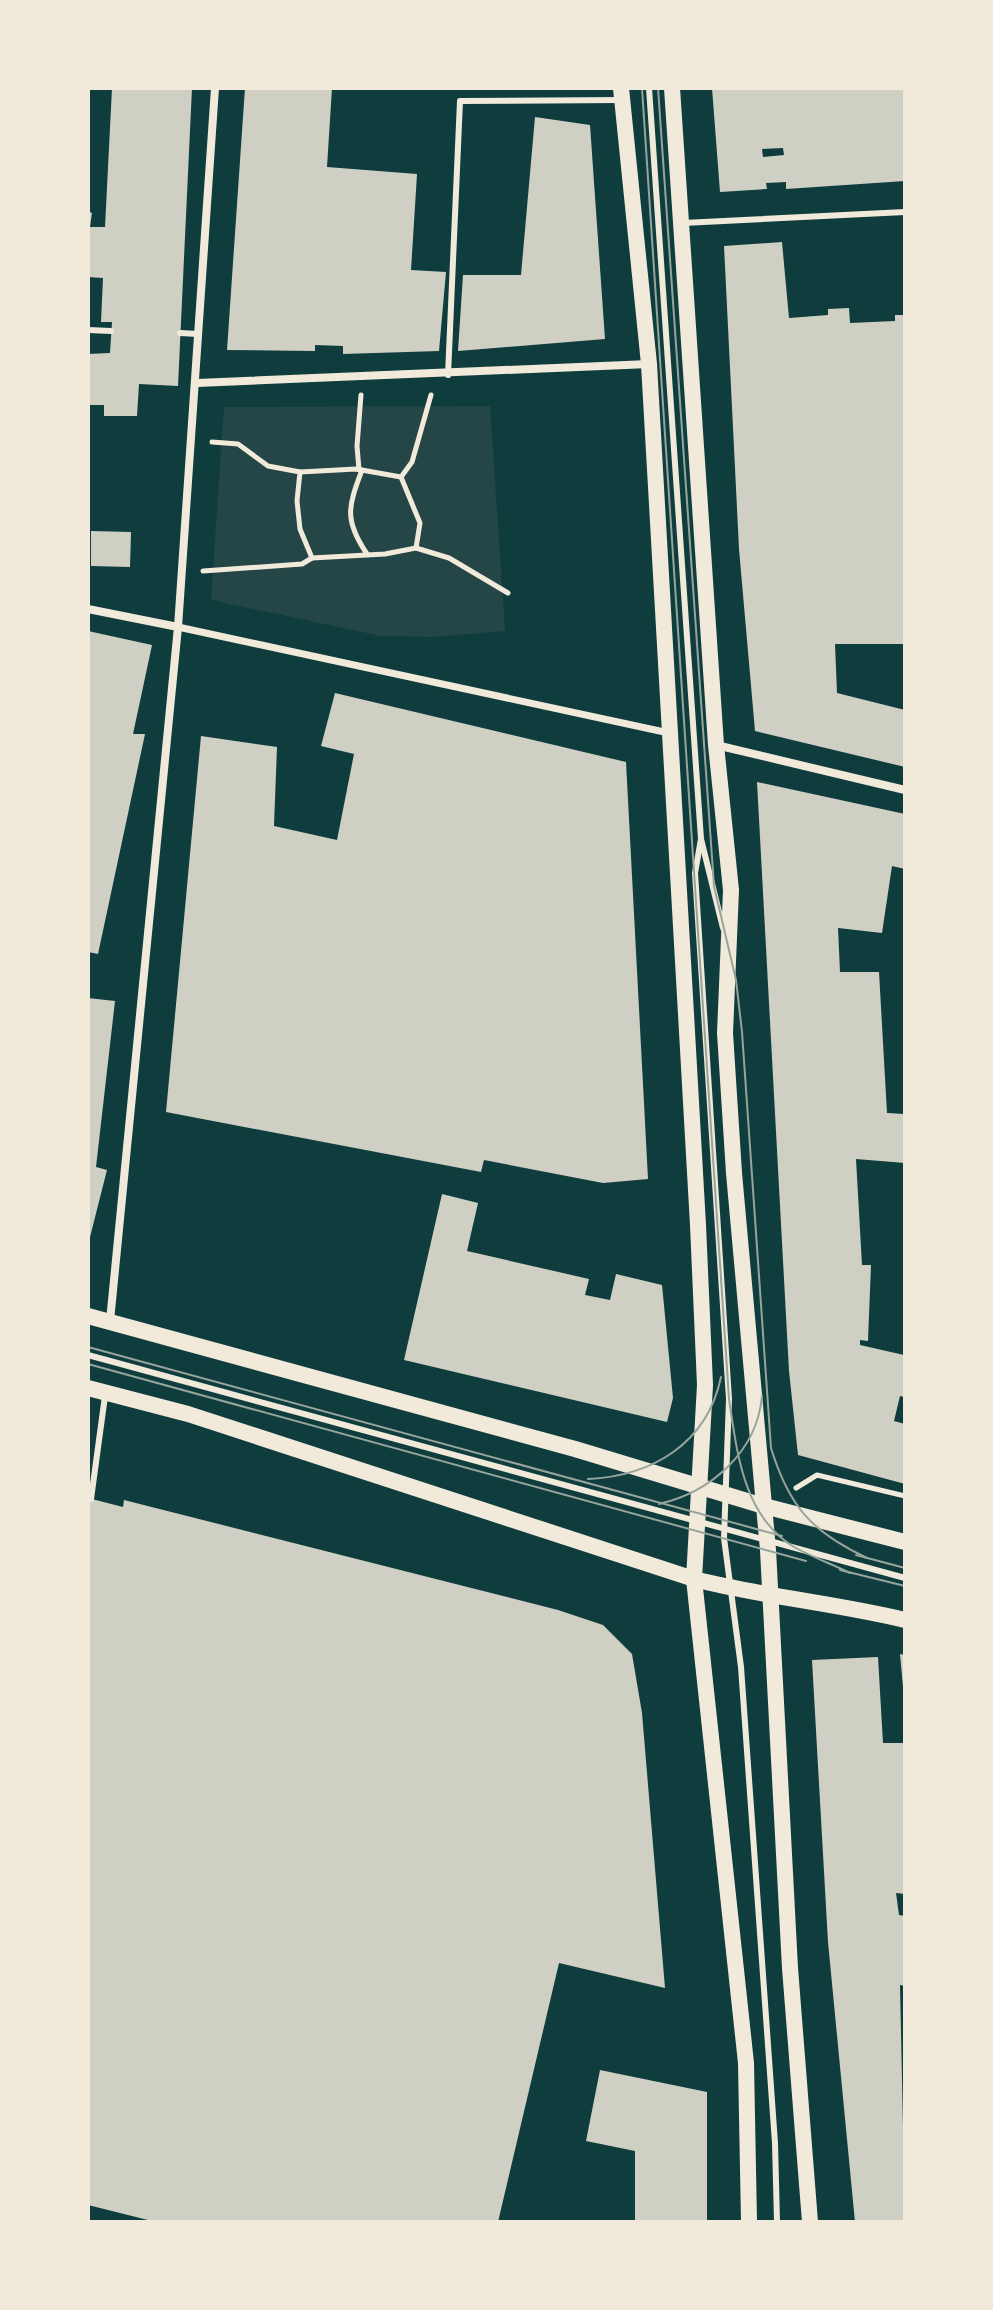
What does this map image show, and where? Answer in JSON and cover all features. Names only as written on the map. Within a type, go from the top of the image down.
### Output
[{"type":"main road","points":[[672,88],[716,745],[731,890],[725,1033],[734,1173],[767,1540],[788,1937],[810,2222]]},
{"type":"main road","points":[[621,94],[649,364],[673,734],[705,1385],[694,1579],[746,2063],[749,2222]]},
{"type":"main road","points":[[88,1316],[764,1506],[905,1542]]},
{"type":"main road","points":[[88,1388],[188,1414],[694,1579],[770,1597],[866,1610],[905,1620]]},
{"type":"street","points":[[110,1321],[178,627],[215,88]]},
{"type":"street","points":[[197,383],[448,375],[649,364]]},
{"type":"street","points":[[88,609],[673,734]]},
{"type":"street","points":[[716,745],[905,790]]},
{"type":"lane","points":[[649,88],[701,839],[728,948]]},
{"type":"lane","points":[[448,375],[460,101],[621,94]]},
{"type":"lane","points":[[679,223],[905,212]]},
{"type":"lane","points":[[88,330],[111,331]]},
{"type":"lane","points":[[180,333],[198,334]]},
{"type":"lane","points":[[701,839],[695,873],[729,1399],[724,1529],[733,1589],[763,1964],[777,2222]]},
{"type":"lane","points":[[88,1355],[905,1578]]},
{"type":"lane","points":[[91,1499],[106,1392]]},
{"type":"path","points":[[401,477],[412,462],[431,406],[431,375]]},
{"type":"path","points":[[362,378],[357,446],[361,470],[349,506],[352,531],[368,555]]},
{"type":"path","points":[[192,440],[238,444],[268,466],[300,472],[361,470],[401,477]]},
{"type":"path","points":[[300,472],[297,501],[300,529],[312,558]]},
{"type":"path","points":[[401,477],[420,523],[416,548]]},
{"type":"path","points":[[182,572],[302,564],[312,558],[416,548],[449,558],[508,593]]},
{"type":"path","points":[[764,1506],[817,1475],[905,1496]]},
{"type":"shaded area","points":[[490,406],[505,631],[433,637],[381,636],[211,600],[224,407]]},
{"type":"building","points":[[112,88],[192,88],[178,386],[139,384],[137,416],[104,416],[104,405],[88,405],[88,354],[110,353],[112,322],[101,322],[103,278],[88,277],[88,211],[92,213],[90,227],[105,227]]},
{"type":"building","points":[[245,88],[332,88],[327,167],[417,174],[411,270],[446,272],[439,351],[343,354],[343,346],[315,345],[315,351],[227,350]]},
{"type":"building","points":[[712,88],[905,88],[905,181],[786,189],[786,182],[766,183],[767,189],[720,192]],"holes":[[[783,148],[784,155],[763,157],[762,149]]]},
{"type":"building","points":[[535,117],[590,125],[605,339],[458,351],[463,275],[521,275]]},
{"type":"building","points":[[782,242],[789,318],[828,315],[828,309],[849,308],[850,323],[895,321],[895,315],[905,315],[905,644],[835,644],[837,693],[905,710],[905,767],[755,731],[739,549],[724,246]]},
{"type":"building","points":[[91,531],[131,532],[130,567],[91,566]]},
{"type":"building","points":[[88,631],[152,645],[133,734],[145,734],[98,954],[88,952]]},
{"type":"building","points":[[335,693],[626,762],[648,1179],[603,1183],[484,1160],[481,1172],[166,1112],[201,736],[277,747],[274,826],[337,840],[354,754],[321,746]]},
{"type":"building","points":[[757,782],[905,814],[905,869],[892,866],[882,933],[838,928],[840,972],[879,972],[887,1113],[905,1114],[905,1163],[856,1159],[862,1265],[871,1265],[868,1341],[860,1340],[860,1345],[904,1355],[904,1397],[900,1396],[894,1421],[905,1424],[905,1484],[798,1455],[789,1371]]},
{"type":"building","points":[[88,998],[115,1001],[96,1167],[107,1170],[89,1241]]},
{"type":"building","points":[[442,1194],[478,1203],[467,1251],[589,1279],[585,1295],[610,1300],[616,1274],[662,1285],[673,1398],[667,1422],[404,1360]]},
{"type":"building","points":[[88,1498],[123,1507],[124,1500],[558,1610],[603,1625],[632,1654],[642,1713],[665,1988],[559,1963],[498,2222],[156,2222],[88,2205]]},
{"type":"building","points":[[900,1654],[905,1655],[905,1687],[903,1687]]},
{"type":"building","points":[[878,1657],[883,1743],[905,1743],[905,1894],[896,1893],[899,1915],[905,1916],[905,1986],[900,1985],[905,2222],[855,2222],[828,1942],[812,1660]]},
{"type":"building","points":[[600,2070],[707,2092],[707,2222],[635,2222],[635,2151],[586,2141]]},
{"type":"tram line","points":[[642,88],[729,1399],[745,1481],[763,1518],[794,1547],[850,1573]]},
{"type":"tram line","points":[[658,88],[714,886],[736,980],[742,1032],[771,1448],[786,1486],[805,1515],[831,1538],[867,1558]]},
{"type":"tram line","points":[[88,1347],[782,1536]]},
{"type":"tram line","points":[[88,1364],[806,1561]]},
{"type":"tram line","points":[[588,1479],[634,1471],[673,1452],[690,1438],[703,1421],[721,1377]]},
{"type":"tram line","points":[[659,1504],[696,1490],[728,1466],[751,1435],[762,1396]]},
{"type":"tram line","points":[[856,1555],[905,1568]]},
{"type":"tram line","points":[[840,1570],[905,1586]]}]
